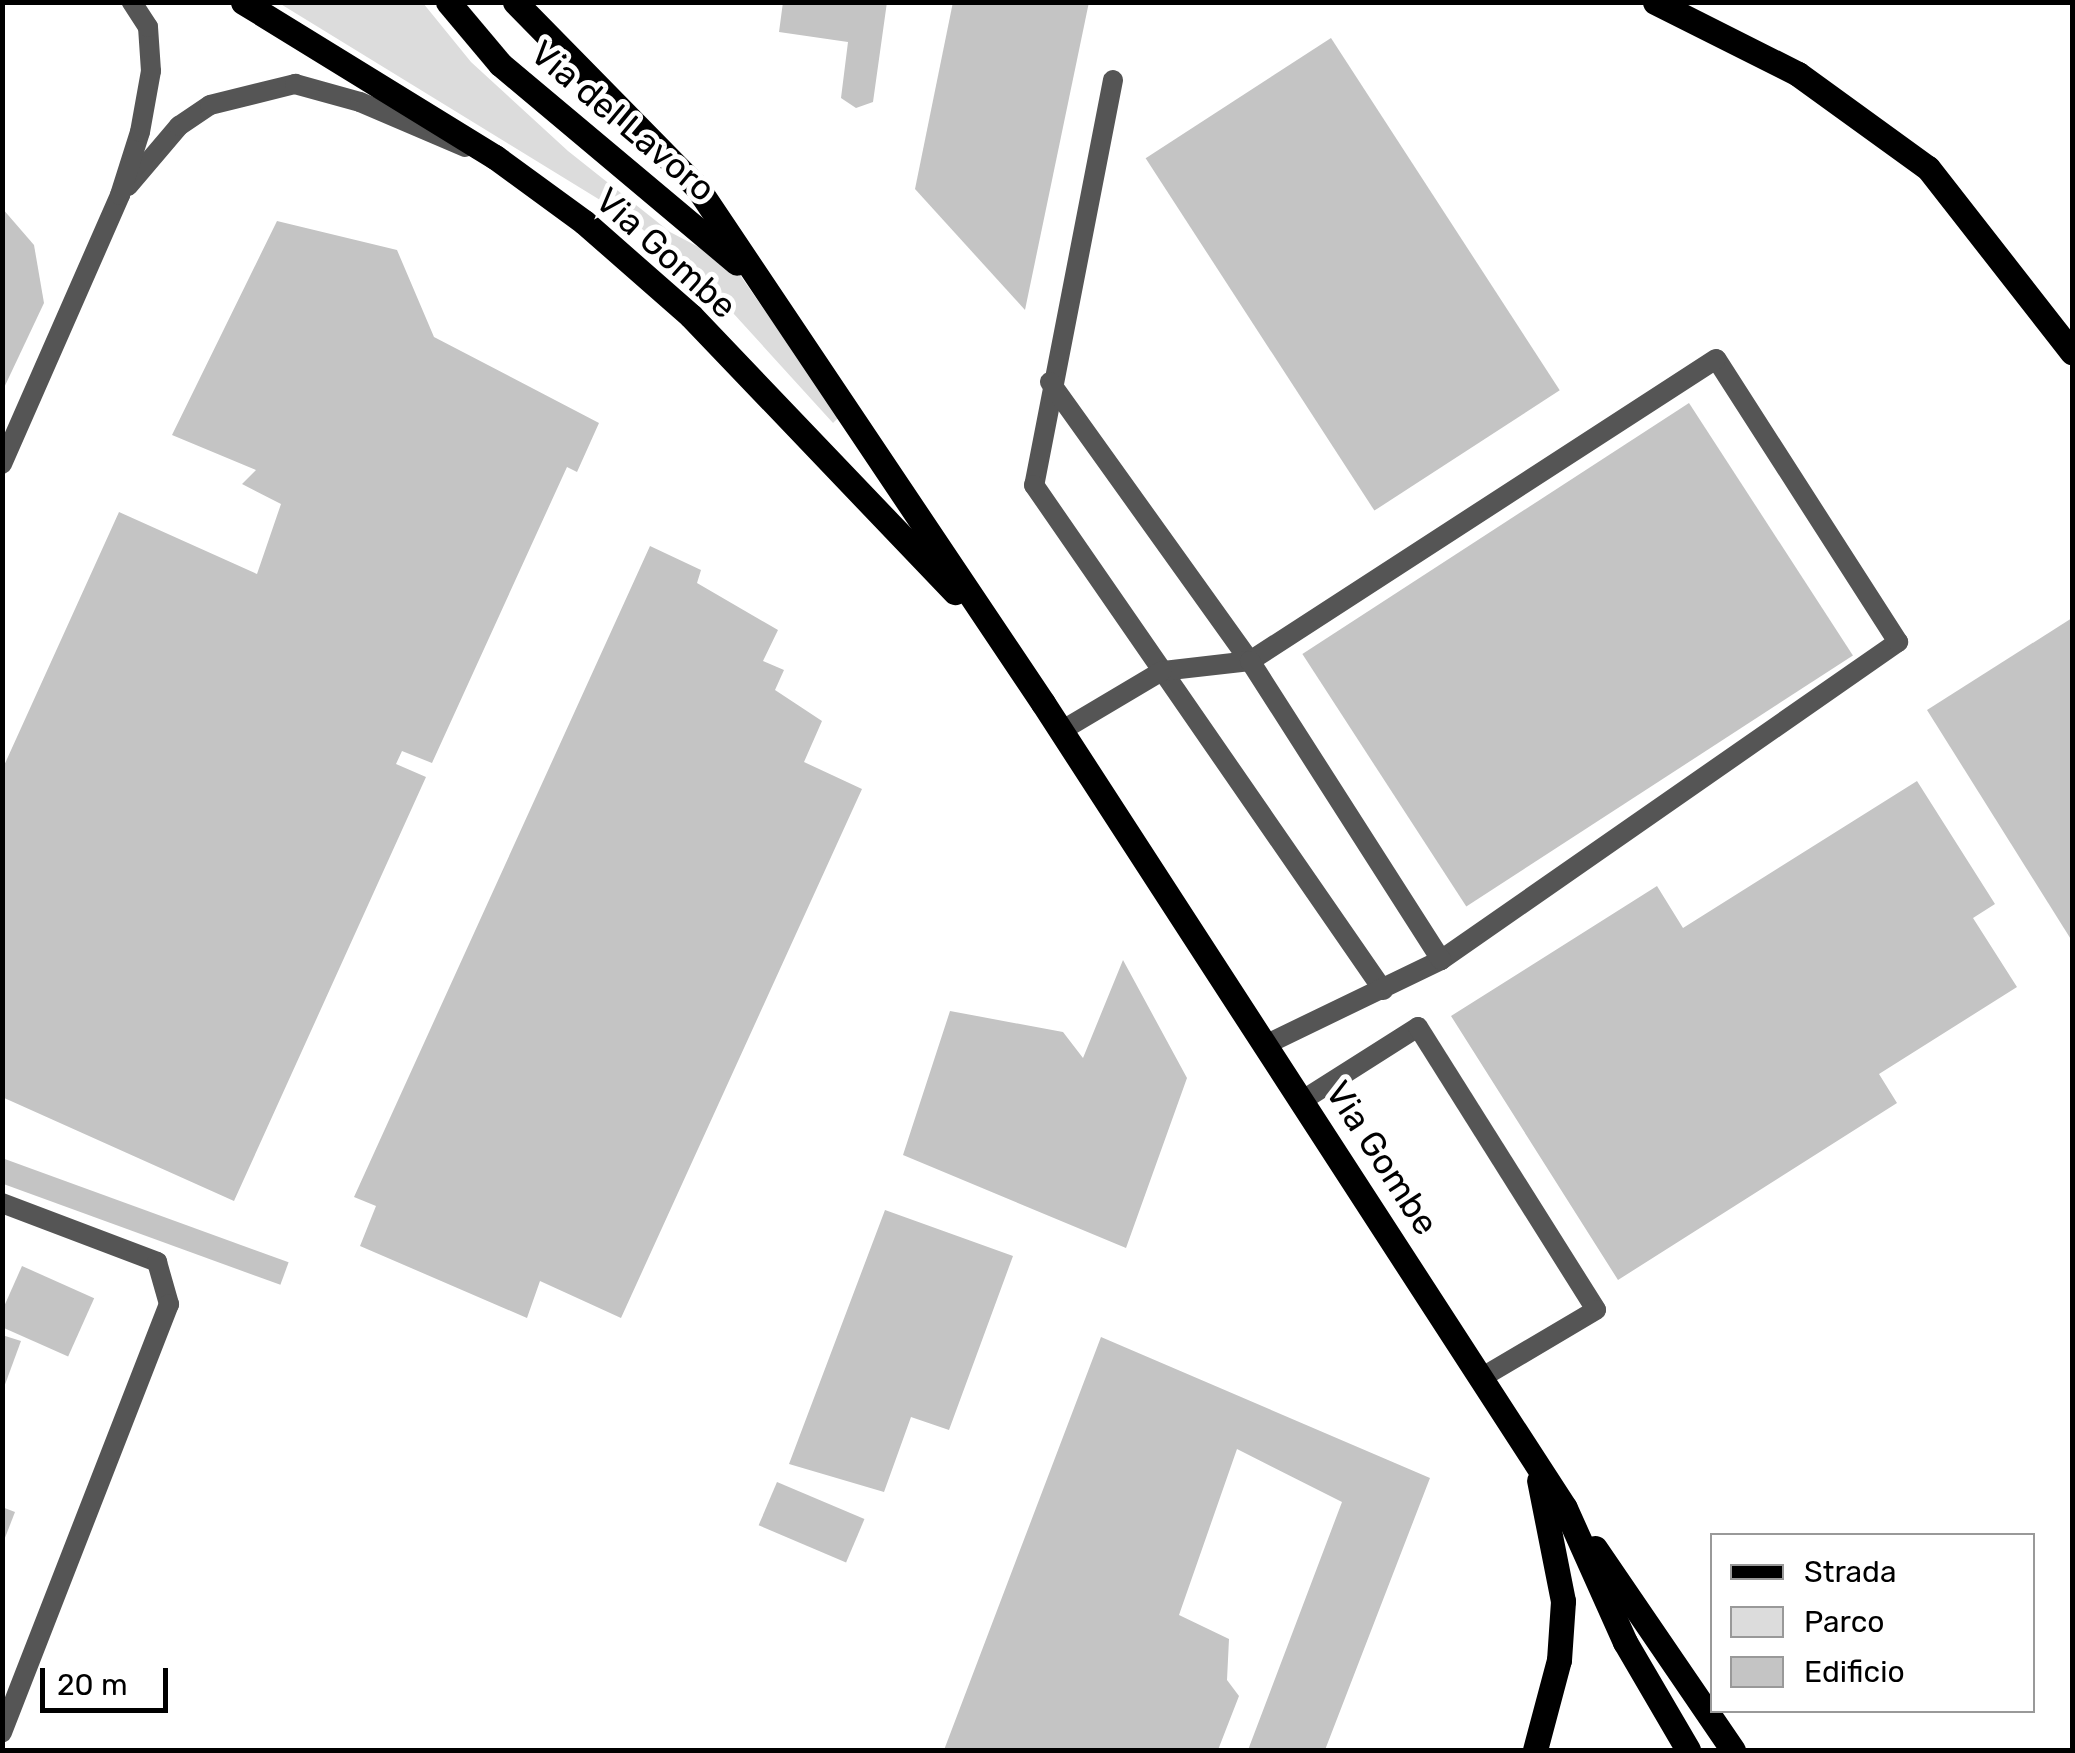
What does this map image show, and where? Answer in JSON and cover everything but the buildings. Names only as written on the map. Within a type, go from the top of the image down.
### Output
[{"type":"main road","name":"Via Gombe","points":[[243,2],[495,158],[691,316],[884,525],[988,622]]},
{"type":"main road","name":"Via del Lavoro","points":[[448,2],[500,64],[762,285]]},
{"type":"main road","name":"Via Gombe","points":[[515,2],[697,187],[1061,731],[1565,1508],[1625,1642],[1688,1750]]},
{"type":"main road","points":[[1655,2],[1798,74],[1928,168],[2072,352]]},
{"type":"main road","points":[[1535,1461],[1563,1601],[1559,1660],[1535,1750]]},
{"type":"main road","points":[[1565,1508],[1733,1750]]},
{"type":"street","points":[[2,464],[120,195],[151,71],[148,27],[132,2]]},
{"type":"street","points":[[1113,80],[1050,382],[1034,485],[1383,990]]},
{"type":"street","points":[[120,195],[179,126],[210,105],[295,84],[495,158]]},
{"type":"street","points":[[1061,731],[1162,671],[1250,661],[1716,359],[1898,642],[1441,960],[1266,1045]]},
{"type":"street","points":[[1050,382],[1250,661],[1441,960]]},
{"type":"street","points":[[1302,1100],[1418,1027],[1596,1310],[1482,1378]]},
{"type":"street","points":[[2,1202],[157,1262],[170,1304],[2,1733]]},
{"type":"green space","points":[[279,3],[423,3],[471,62],[568,151],[670,232],[733,265],[839,417],[833,423],[723,302],[631,219]]}]
